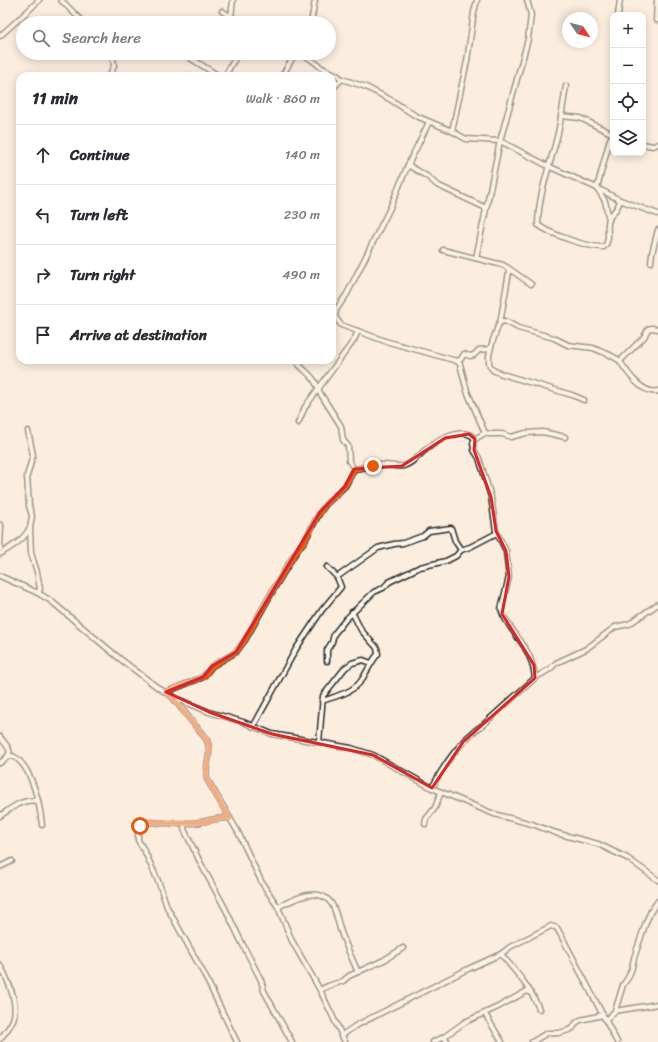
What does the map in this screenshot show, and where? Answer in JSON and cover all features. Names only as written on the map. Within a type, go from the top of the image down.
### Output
[{"type":"street","points":[[24,16],[39,0]]},
{"type":"street","points":[[61,0],[77,16]]},
{"type":"street","points":[[231,16],[233,0]]},
{"type":"street","points":[[312,16],[315,0]]},
{"type":"street","points":[[452,131],[467,61],[473,18],[478,0]]},
{"type":"street","points":[[476,258],[500,141],[528,39],[530,15],[527,0]]},
{"type":"street","points":[[618,12],[620,0]]},
{"type":"street","points":[[657,0],[656,20],[658,20]]},
{"type":"street","points":[[222,11],[230,16]]},
{"type":"street","points":[[0,36],[16,22]]},
{"type":"street","points":[[111,72],[114,66],[114,60]]},
{"type":"street","points":[[193,60],[213,72]]},
{"type":"street","points":[[227,72],[234,60]]},
{"type":"street","points":[[284,72],[291,60]]},
{"type":"street","points":[[312,60],[322,68],[331,72]]},
{"type":"street","points":[[336,74],[342,79],[366,87],[391,100],[416,116],[452,131],[466,139],[500,141],[548,166],[620,200],[658,214]]},
{"type":"street","points":[[336,83],[342,79]]},
{"type":"street","points":[[566,86],[557,139],[548,166],[538,214],[538,225],[545,230],[589,246],[600,248],[604,247],[608,242],[609,220],[605,201],[597,188],[610,139]]},
{"type":"street","points":[[562,116],[580,118],[610,133]]},
{"type":"street","points":[[336,310],[347,294],[390,208],[428,122]]},
{"type":"street","points":[[646,145],[653,146],[658,144]]},
{"type":"street","points":[[408,165],[437,184],[486,208]]},
{"type":"street","points":[[609,220],[618,208],[620,200]]},
{"type":"street","points":[[651,262],[658,230]]},
{"type":"street","points":[[443,250],[503,265],[531,284]]},
{"type":"street","points":[[508,268],[509,272],[499,323],[489,353],[489,364],[493,370],[508,376],[584,400]]},
{"type":"street","points":[[336,319],[341,325],[358,331],[457,361],[460,364],[467,391],[485,433]]},
{"type":"street","points":[[499,323],[507,322],[518,328],[554,338],[568,345],[593,348],[610,355],[619,360],[637,384],[648,391],[658,391]]},
{"type":"street","points":[[619,360],[621,360],[644,336],[648,329],[658,329]]},
{"type":"street","points":[[298,423],[305,407],[354,340],[358,331]]},
{"type":"street","points":[[457,361],[460,361],[464,354],[470,356],[474,355],[480,350],[490,349]]},
{"type":"street","points":[[299,364],[310,374],[341,426],[343,440],[348,446],[349,461],[354,469]]},
{"type":"street","points":[[28,431],[33,455],[28,476],[29,506],[32,516],[30,528],[31,553],[37,572],[40,589],[38,593]]},
{"type":"street","points":[[474,439],[485,433],[502,434],[512,437],[526,433],[543,432],[565,437]]},
{"type":"street","points":[[354,469],[378,465],[402,466],[411,462],[428,448],[453,435],[465,433],[469,434],[474,439]]},
{"type":"street","points":[[474,439],[474,450],[479,458],[489,492],[497,532],[506,551],[509,577],[501,609],[502,614],[524,646],[534,665],[536,678]]},
{"type":"street","points":[[166,692],[204,677],[212,666],[236,652],[245,640],[294,555],[305,540],[320,512],[326,504],[345,486],[354,469]]},
{"type":"street","points":[[0,549],[1,525]]},
{"type":"street","points":[[0,554],[21,540],[30,528]]},
{"type":"street","points":[[337,577],[378,548],[402,543],[423,536],[429,531],[451,528],[461,550]]},
{"type":"street","points":[[327,662],[327,650],[332,642],[334,634],[352,612],[374,592],[383,588],[389,582],[420,568],[446,561],[456,556],[461,550],[470,547],[497,532]]},
{"type":"street","points":[[253,727],[299,644],[322,610],[341,588],[337,577],[327,567]]},
{"type":"street","points":[[0,576],[38,593],[60,609],[119,658],[173,697],[209,712],[272,734],[351,748],[373,755],[432,788],[494,814],[598,844],[627,858],[658,880]]},
{"type":"street","points":[[432,788],[438,776],[463,742],[536,678],[556,663],[586,649],[615,627],[629,624],[658,604]]},
{"type":"street","points":[[322,701],[353,689],[361,680],[378,654],[377,648],[362,630],[352,612]]},
{"type":"street","points":[[319,742],[323,696],[345,668],[352,662],[364,660],[371,663]]},
{"type":"street","points":[[173,697],[180,708],[207,740],[210,748],[206,774],[207,779],[254,863],[259,878],[278,907],[292,941],[320,990],[345,1042]]},
{"type":"street","points":[[0,737],[9,748],[10,752],[8,757]]},
{"type":"street","points":[[0,763],[8,757],[13,756],[18,759],[29,777],[38,801],[42,825]]},
{"type":"street","points":[[425,824],[426,820],[435,808],[441,792]]},
{"type":"street","points":[[0,816],[19,802],[32,800],[38,801]]},
{"type":"street","points":[[230,818],[185,823],[145,822],[140,826],[138,831],[138,840],[159,883],[166,907],[204,974],[237,1042]]},
{"type":"street","points":[[185,823],[184,829],[201,864],[261,980],[264,991],[292,1042]]},
{"type":"street","points":[[0,867],[12,861]]},
{"type":"street","points":[[278,907],[295,899],[309,895],[323,896],[332,903],[342,934],[358,972]]},
{"type":"street","points":[[606,1020],[615,1011],[623,985],[632,968],[646,922],[658,901]]},
{"type":"street","points":[[341,1036],[355,1026],[501,954],[510,947],[548,927],[554,926],[563,939],[617,1042]]},
{"type":"street","points":[[320,990],[343,981],[384,960],[403,948]]},
{"type":"street","points":[[501,954],[531,992],[539,1009]]},
{"type":"street","points":[[0,965],[13,993],[14,1011],[13,1020],[0,1041]]},
{"type":"street","points":[[433,1042],[444,1037],[465,1022],[485,1014],[527,991],[531,992]]},
{"type":"street","points":[[615,1011],[658,1004]]},
{"type":"street","points":[[485,1014],[502,1042]]},
{"type":"street","points":[[532,1042],[547,1033],[559,1033],[569,1030],[573,1028],[580,1020],[603,1015]]},
{"type":"street","points":[[444,1037],[448,1042]]},
{"type":"highlighted area","points":[[469,434],[475,439],[474,450],[491,497],[496,531],[506,551],[509,577],[502,614],[534,665],[535,678],[463,742],[432,788],[373,755],[272,734],[209,712],[166,692],[203,677],[212,666],[236,652],[320,512],[345,486],[354,469],[402,466],[445,438]]},
{"type":"route","points":[[140,826],[145,822],[185,823],[230,818],[207,779],[206,774],[210,754],[210,748],[207,740],[180,708],[173,697],[166,692],[204,677],[212,666],[225,660],[236,652],[245,640],[298,548],[305,540],[320,512],[326,504],[345,486],[354,469],[373,466]]}]
